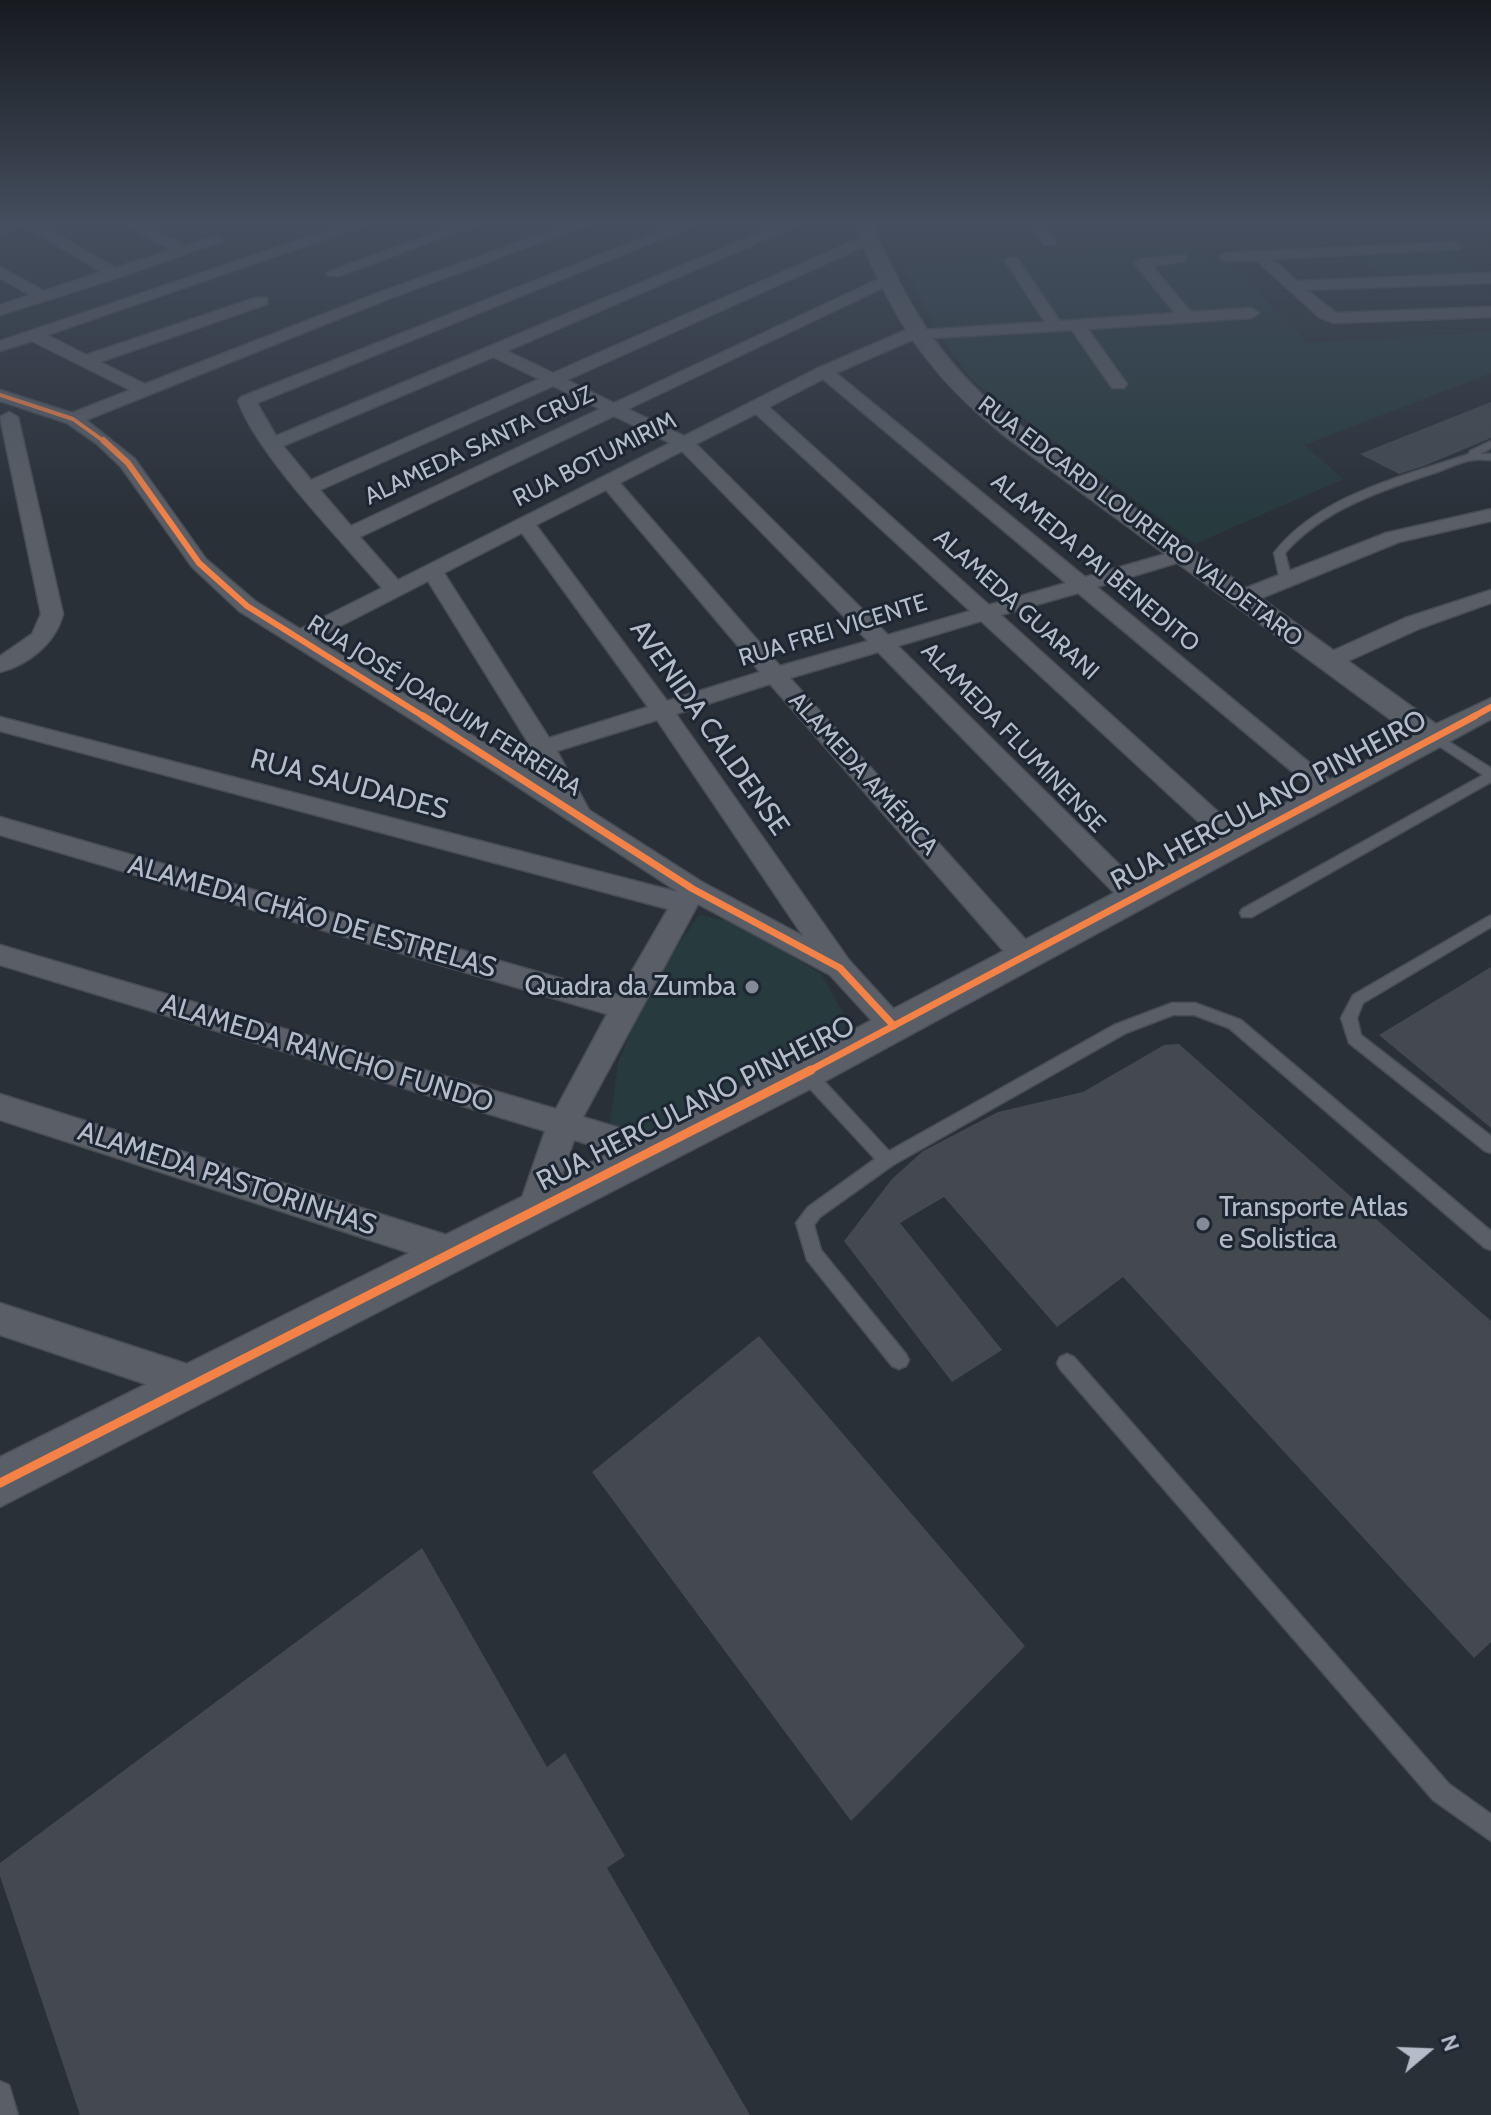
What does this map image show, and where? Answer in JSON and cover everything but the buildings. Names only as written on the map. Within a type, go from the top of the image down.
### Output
[{"type":"street","points":[[0,346],[65,325]]},
{"type":"street","points":[[88,360],[212,325]]},
{"type":"street","points":[[73,419],[316,325]]},
{"type":"street","points":[[395,589],[272,444],[246,403],[437,325]]},
{"type":"street","points":[[541,325],[549,328]]},
{"type":"street","points":[[272,444],[557,325]]},
{"type":"street","points":[[309,488],[668,325]]},
{"type":"street","name":"ALAMEDA SANTA CRUZ","points":[[348,535],[793,325]]},
{"type":"street","name":"RUA EDCARD LOUREIRO VALDETARO","points":[[914,325],[939,364],[986,408],[1327,662],[1435,737]]},
{"type":"street","points":[[1077,325],[1118,384]]},
{"type":"street","points":[[918,333],[1081,325]]},
{"type":"street","name":"RUA BOTUMIRIM","points":[[299,638],[824,372],[918,333]]},
{"type":"street","points":[[34,335],[143,390]]},
{"type":"street","points":[[369,351],[424,380]]},
{"type":"street","name":"ALAMEDA FLUMINENSE","points":[[494,351],[684,443],[1136,898]]},
{"type":"street","name":"ALAMEDA PAI BENEDITO","points":[[824,372],[1334,793]]},
{"type":"street","name":"RUA JOSÉ JOAQUIM FERREIRA","points":[[0,395],[73,419],[103,440],[128,463],[199,563],[247,606],[580,815],[688,896],[840,968],[894,1026]]},
{"type":"street","name":"ALAMEDA GUARANI","points":[[759,407],[1238,844]]},
{"type":"street","points":[[0,665],[36,643],[47,630],[52,614],[4,418],[43,409]]},
{"type":"street","name":"ALAMEDA AMÉRICA","points":[[609,482],[1024,956]]},
{"type":"street","points":[[1241,598],[1393,537],[1491,515]]},
{"type":"street","name":"AVENIDA CALDENSE","points":[[526,525],[662,710],[840,968]]},
{"type":"street","name":"RUA FREI VICENTE","points":[[498,762],[775,675],[1183,555]]},
{"type":"street","points":[[432,571],[542,746],[580,815]]},
{"type":"street","points":[[1327,662],[1413,623],[1491,596]]},
{"type":"street","name":"RUA HERCULANO PINHEIRO","points":[[0,1483],[806,1073],[1491,707]]},
{"type":"street","name":"RUA SAUDADES","points":[[0,724],[688,896]]},
{"type":"street","name":"ALAMEDA CHÃO DE ESTRELAS","points":[[0,826],[625,1008]]},
{"type":"street","points":[[533,1212],[563,1125],[688,896]]},
{"type":"street","name":"ALAMEDA RANCHO FUNDO","points":[[0,955],[655,1151]]},
{"type":"street","name":"ALAMEDA PASTORINHAS","points":[[0,1107],[453,1252]]},
{"type":"street","points":[[0,1319],[193,1383]]},
{"type":"lane","points":[[1474,456],[1476,450],[1491,444]]},
{"type":"lane","points":[[1286,580],[1279,553],[1296,532],[1361,497],[1474,456],[1491,457]]},
{"type":"lane","points":[[1247,913],[1491,775],[1435,737]]},
{"type":"lane","points":[[1491,920],[1358,999],[1348,1011],[1348,1024],[1355,1039],[1491,1146]]},
{"type":"lane","points":[[899,1360],[813,1254],[805,1223],[814,1212],[887,1160],[1120,1029],[1172,1009],[1195,1009],[1235,1024],[1491,1242]]},
{"type":"lane","points":[[806,1073],[887,1160]]},
{"type":"lane","points":[[1067,1363],[1441,1792],[1491,1829]]},
{"type":"lane","points":[[0,2094],[5,2115]]},
{"type":"green space","points":[[934,325],[1289,325],[1307,343],[1491,332],[1491,373],[1304,445],[1343,479],[1195,544],[977,384]]},
{"type":"green space","points":[[699,915],[738,923],[821,974],[849,1023],[835,1039],[639,1136],[623,1136],[610,1123],[618,1063],[649,987]]},
{"type":"cycle path","points":[[0,395],[73,419],[103,440],[128,463],[199,563],[247,606],[498,762],[693,889],[840,968],[894,1026]]},
{"type":"cycle path","points":[[0,1483],[806,1073],[1491,707]]},
{"type":"place","name":"Quadra da Zumba","points":[[752,987]]},
{"type":"place","name":"Transporte Atlas e Solistica","points":[[1203,1224]]}]
